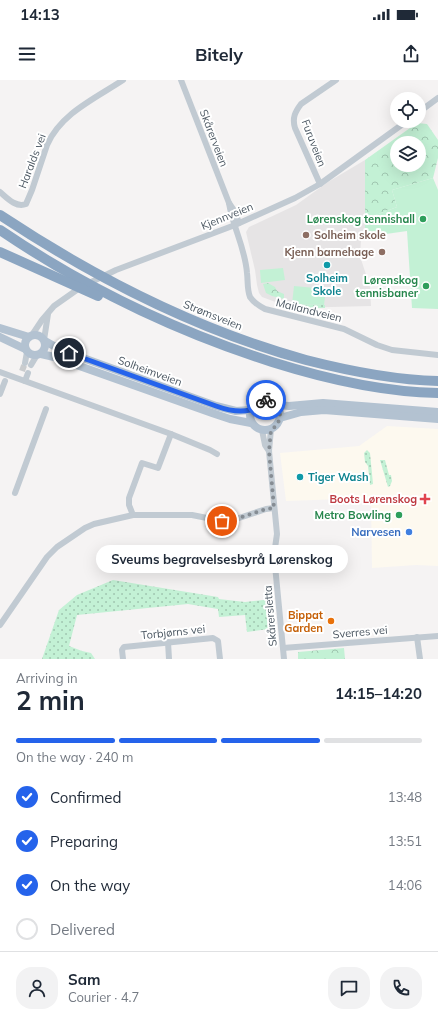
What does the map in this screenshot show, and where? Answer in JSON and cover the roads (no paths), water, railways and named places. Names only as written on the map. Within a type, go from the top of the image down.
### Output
[{"type":"highway","name":"Strømsveien","points":[[0,216],[45,245],[96,274],[162,307],[232,336],[279,352],[343,369],[401,378],[438,381]]},
{"type":"highway","points":[[0,230],[40,256],[92,286],[144,312],[205,339]]},
{"type":"highway","points":[[0,252],[137,315],[262,359],[326,378],[384,389],[438,393]]},
{"type":"main road","points":[[0,328],[30,336],[40,336],[44,341],[44,349],[39,354],[32,355],[26,350],[0,337]]},
{"type":"main road","points":[[26,350],[25,343],[30,336]]},
{"type":"main road","name":"Solheimveien","points":[[44,341],[61,350],[216,406],[236,411],[250,410]]},
{"type":"main road","name":"Solheimveien","points":[[39,354],[54,357],[230,419],[251,423]]},
{"type":"main road","points":[[277,405],[280,412],[280,418],[276,426],[267,430],[256,428],[251,423],[249,416],[250,410],[256,402],[262,400],[269,400],[277,405],[290,406],[323,403],[438,412]]},
{"type":"main road","points":[[280,418],[301,412],[324,410],[438,418]]},
{"type":"street","name":"Haralds vei","points":[[0,192],[16,204],[22,206],[26,204],[47,144],[59,126],[79,109],[123,80]]},
{"type":"street","name":"Skårerveien","points":[[181,80],[229,203],[231,214],[237,224]]},
{"type":"street","name":"Furuveien","points":[[320,184],[294,128],[293,118],[301,104],[336,80]]},
{"type":"street","points":[[426,107],[438,98]]},
{"type":"street","name":"Kjennveien","points":[[30,336],[54,306],[74,291],[113,272],[237,224],[295,198],[320,184],[397,128]]},
{"type":"street","name":"Mailandveien","points":[[237,224],[245,256],[250,296],[259,307],[344,329],[377,345],[392,350],[438,355]]},
{"type":"street","points":[[44,341],[48,314]]},
{"type":"street","points":[[26,350],[28,364],[39,354]]},
{"type":"street","points":[[0,372],[171,434],[217,454]]},
{"type":"street","points":[[22,380],[25,372]]},
{"type":"street","points":[[0,394],[5,381]]},
{"type":"street","points":[[14,493],[46,409]]},
{"type":"street","name":"Skårersletta","points":[[267,430],[265,445],[269,451],[277,534],[274,555],[284,659]]},
{"type":"street","points":[[133,515],[128,504],[129,498],[142,463],[158,468],[171,434]]},
{"type":"street","points":[[0,625],[47,557],[85,528],[94,524],[133,515],[192,516],[227,522],[266,509],[274,508]]},
{"type":"street","name":"Sverres vei","points":[[283,648],[438,636]]},
{"type":"street","points":[[418,637],[420,659]]},
{"type":"street","name":"Torbjørns vei","points":[[123,659],[122,650],[124,647],[213,638],[218,641],[220,659]]},
{"type":"street","points":[[168,642],[170,659]]},
{"type":"tunnel","points":[[22,371],[25,363]]},
{"type":"place","name":"Lørenskog tennishall","points":[[423,219]]},
{"type":"place","name":"Solheim skole","points":[[306,235]]},
{"type":"place","name":"Kjenn barnehage","points":[[382,252]]},
{"type":"place","name":"Solheim Skole","points":[[327,265]]},
{"type":"place","name":"Lørenskog tennisbaner","points":[[426,286]]},
{"type":"place","name":"Tiger Wash","points":[[300,477]]},
{"type":"place","name":"Boots Lørenskog","points":[[425,499]]},
{"type":"place","name":"Metro Bowling","points":[[399,515]]},
{"type":"place","name":"Sveums begravelsesbyrå Lørenskog","points":[[222,521]]},
{"type":"place","name":"Narvesen","points":[[409,532]]},
{"type":"place","name":"Bippat Garden","points":[[331,621]]}]
